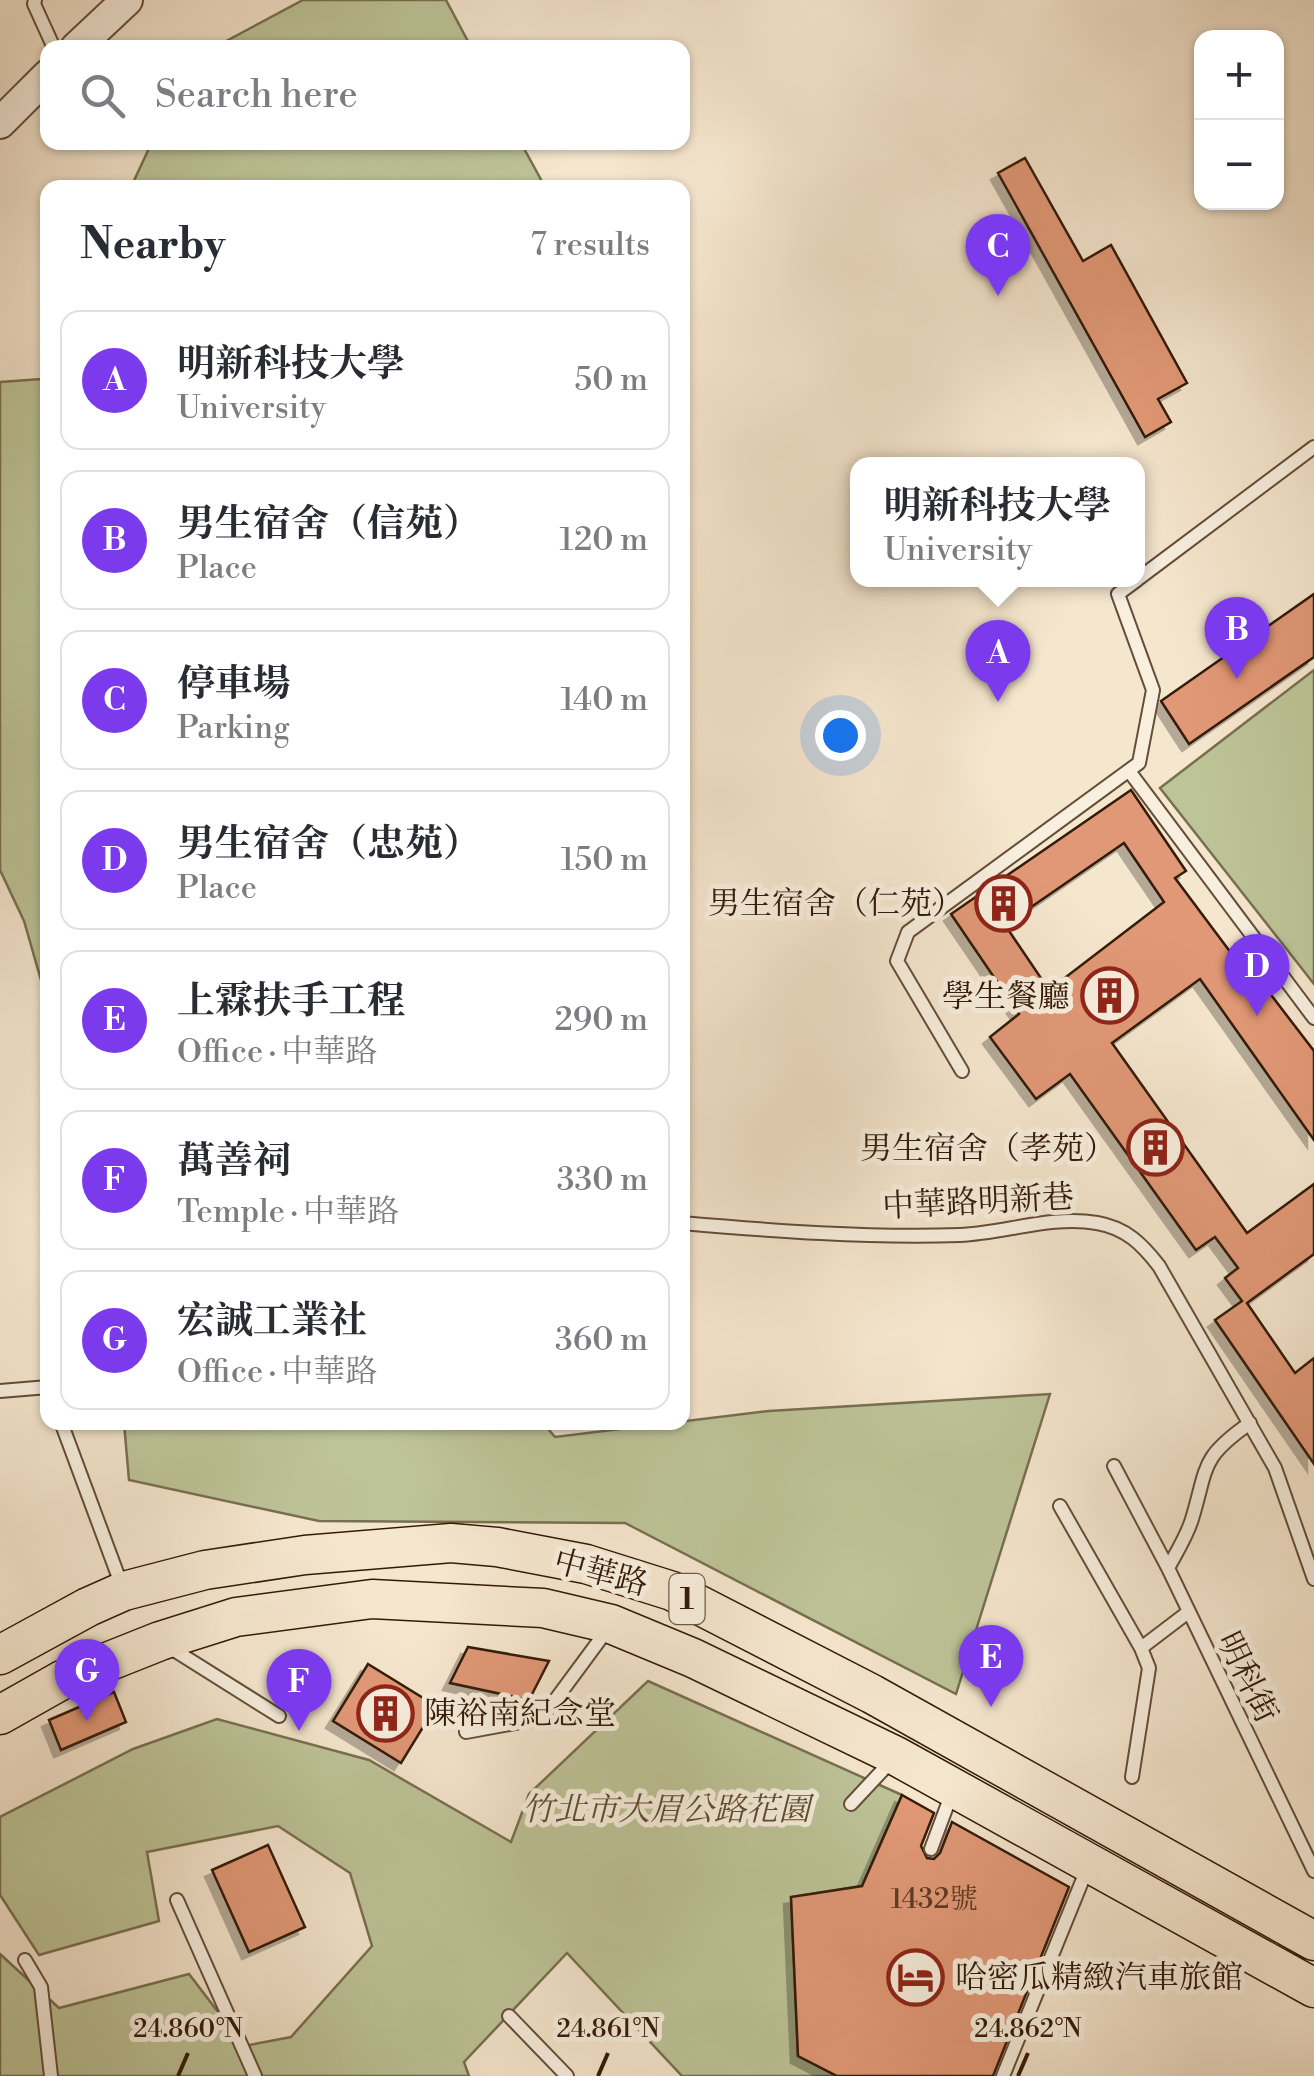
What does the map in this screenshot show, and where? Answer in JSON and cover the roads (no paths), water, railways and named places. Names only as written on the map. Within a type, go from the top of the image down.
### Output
[{"type":"main road","name":"中華路","points":[[0,1656],[124,1591],[205,1570],[305,1555],[451,1544],[497,1547],[586,1564],[672,1591],[839,1677],[1314,1941]]},
{"type":"main road","name":"中華路","points":[[0,1715],[62,1680],[160,1641],[236,1618],[372,1599],[543,1608],[611,1624],[693,1658],[896,1756],[1314,1988]]},
{"type":"street","points":[[84,40],[127,0]]},
{"type":"street","points":[[0,123],[40,83]]},
{"type":"lane","points":[[35,0],[50,40]]},
{"type":"lane","points":[[1145,574],[1314,447]]},
{"type":"lane","points":[[962,1071],[897,961],[908,932],[1140,763],[1152,690],[1118,594],[1127,587]]},
{"type":"lane","points":[[1128,771],[1314,1018]]},
{"type":"lane","name":"中華路明新巷","points":[[690,1224],[784,1232],[964,1235],[1063,1221],[1097,1223],[1123,1231],[1140,1243],[1158,1266],[1250,1423]]},
{"type":"lane","points":[[0,1391],[40,1388]]},
{"type":"lane","points":[[1168,1568],[1192,1522],[1202,1472],[1220,1444],[1250,1423],[1275,1468],[1314,1579]]},
{"type":"lane","points":[[64,1430],[124,1591]]},
{"type":"lane","points":[[1114,1466],[1187,1613],[1141,1648]]},
{"type":"lane","points":[[1060,1506],[1149,1668],[1132,1776]]},
{"type":"lane","name":"明科街","points":[[1187,1613],[1314,1871]]},
{"type":"lane","points":[[466,1732],[542,1718],[611,1624]]},
{"type":"lane","points":[[160,1641],[279,1716]]},
{"type":"lane","points":[[851,1804],[896,1756]]},
{"type":"lane","points":[[931,1849],[954,1788]]},
{"type":"lane","points":[[1003,2076],[1090,1862]]},
{"type":"lane","points":[[177,1900],[256,2076]]},
{"type":"lane","points":[[25,1960],[41,1987],[50,2076]]},
{"type":"lane","points":[[509,2016],[567,2076]]},
{"type":"place","name":"停車場","points":[[998,296]]},
{"type":"place","name":"男生宿舍（信苑）","points":[[1237,679]]},
{"type":"place","name":"明新科技大學","points":[[998,702]]},
{"type":"place","name":"男生宿舍（仁苑）","points":[[1003,903]]},
{"type":"place","name":"學生餐廳","points":[[1109,996]]},
{"type":"place","name":"男生宿舍（忠苑）","points":[[1257,1016]]},
{"type":"place","name":"男生宿舍（孝苑）","points":[[1155,1148]]},
{"type":"place","name":"上霖扶手工程","points":[[991,1707]]},
{"type":"place","name":"陳裕南紀念堂","points":[[385,1713]]},
{"type":"place","name":"宏誠工業社","points":[[87,1721]]},
{"type":"place","name":"萬善祠","points":[[299,1731]]},
{"type":"place","name":"哈密瓜精緻汽車旅館","points":[[916,1977]]},
{"type":"park label","name":"竹北市大眉公路花園","points":[[666,1809]]}]
